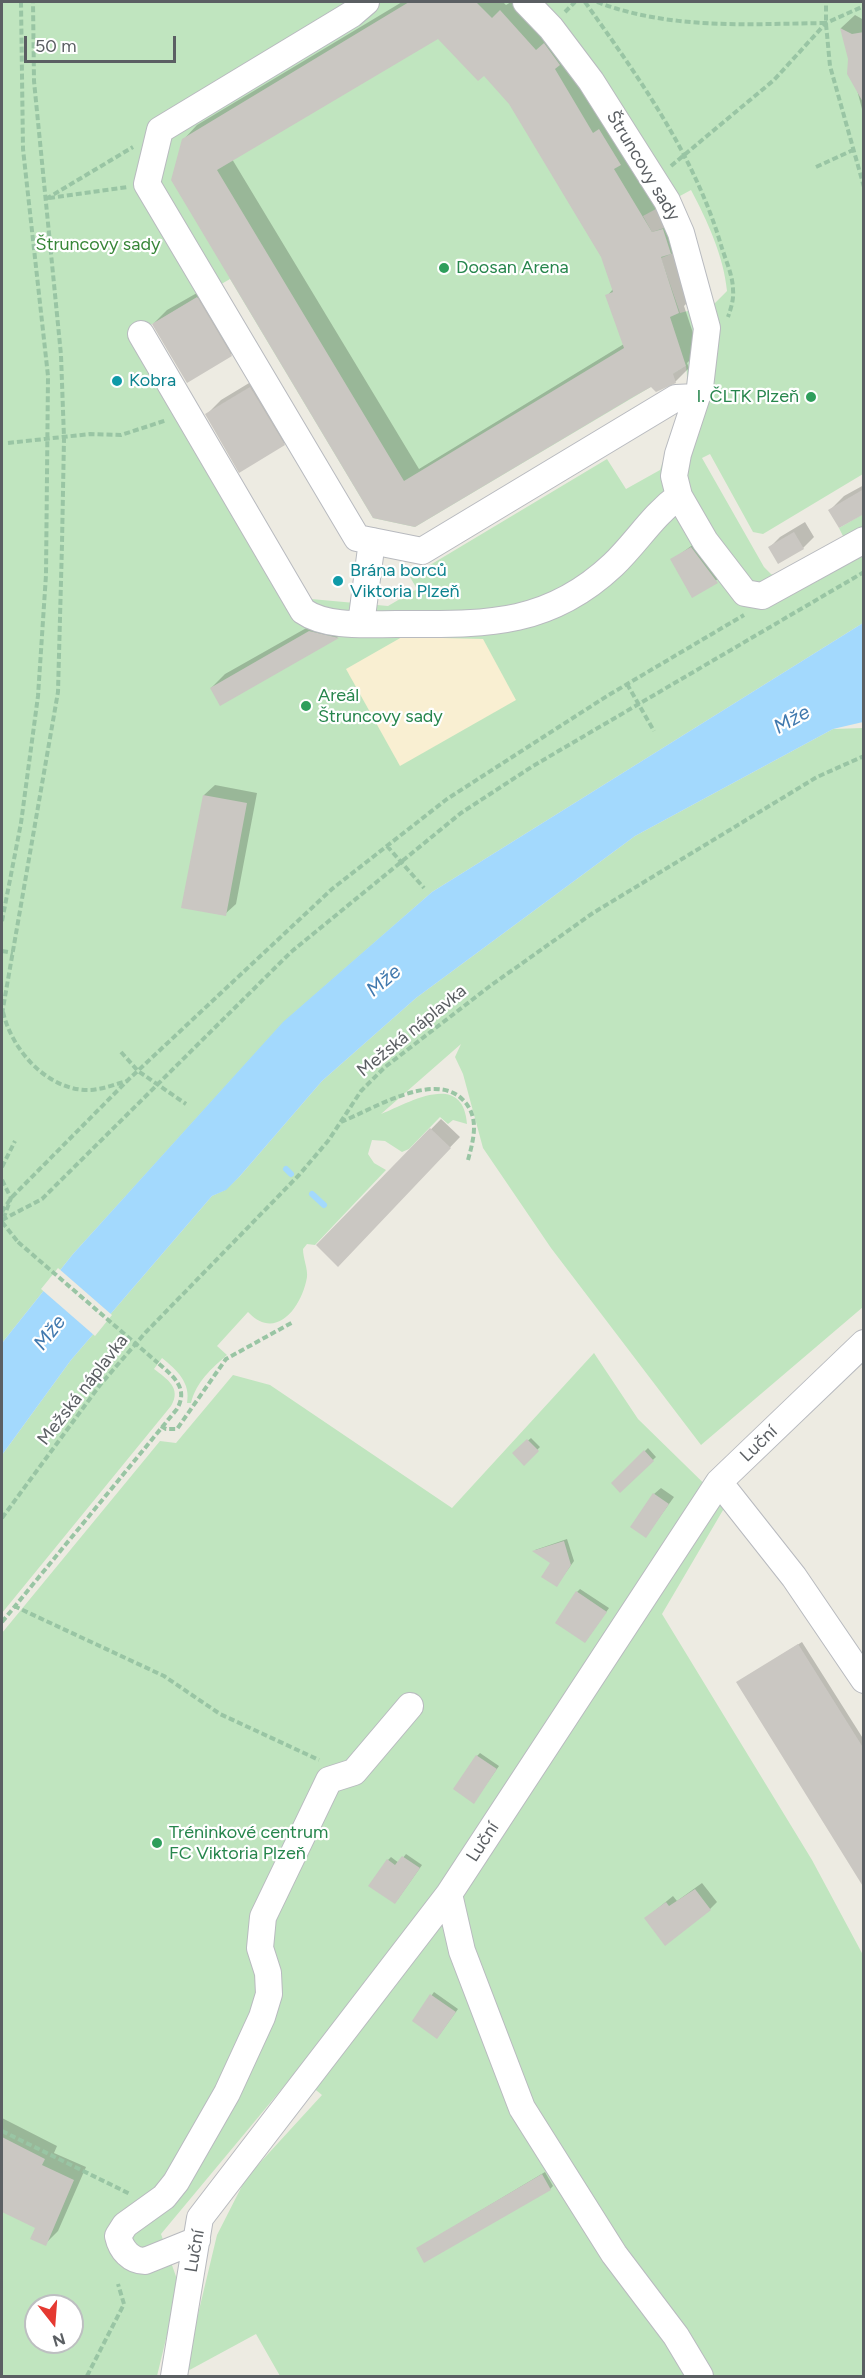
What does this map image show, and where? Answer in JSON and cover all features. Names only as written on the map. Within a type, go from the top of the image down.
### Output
[{"type":"street","points":[[366,2],[352,14],[160,130],[147,184],[357,538],[422,551],[676,398],[696,397]]},
{"type":"street","name":"Štruncovy sady","points":[[526,2],[551,28],[591,81],[667,201],[681,232],[707,328],[696,397],[676,460],[674,476],[679,496],[734,580],[745,592],[756,596],[762,596],[864,540]]},
{"type":"street","points":[[141,334],[303,611],[311,617],[361,624],[509,621],[548,608],[590,583],[611,566],[647,524],[679,496]]},
{"type":"street","points":[[361,624],[372,541]]},
{"type":"street","name":"Luční","points":[[174,2376],[200,2218],[449,1894],[719,1482],[864,1343]]},
{"type":"street","points":[[719,1482],[794,1577],[864,1680]]},
{"type":"street","points":[[197,2240],[145,2261],[138,2261],[128,2254],[118,2236],[125,2225],[164,2197],[176,2182],[226,2093],[262,2017],[269,1994],[268,1974],[260,1948],[263,1917],[329,1780],[354,1772],[410,1706]]},
{"type":"street","points":[[449,1894],[462,1951],[522,2108],[615,2254],[676,2336],[699,2376]]},
{"type":"path","points":[[2,921],[21,823],[38,696],[46,575],[49,440],[48,376],[23,149],[21,2]]},
{"type":"path","points":[[33,2],[34,81],[61,355],[64,438],[58,692],[2,1011],[8,1030],[18,1046],[48,1078],[75,1088],[91,1090],[128,1080]]},
{"type":"path","points":[[597,2],[616,9],[695,24],[826,23]]},
{"type":"path","points":[[826,2],[830,66],[864,187]]},
{"type":"path","points":[[654,180],[774,80],[826,23],[864,6]]},
{"type":"path","points":[[46,199],[160,130]]},
{"type":"path","points":[[816,167],[853,150]]},
{"type":"path","points":[[46,199],[147,184]]},
{"type":"path","points":[[8,443],[90,434],[121,435],[146,429],[178,416]]},
{"type":"path","points":[[2,1221],[42,1200],[291,952],[470,807],[533,766],[864,572]]},
{"type":"path","points":[[2,1212],[11,1197],[128,1080],[333,889],[447,799],[627,684],[746,614]]},
{"type":"path","points":[[627,684],[654,731]]},
{"type":"path","name":"Mežská náplavka","points":[[2,1518],[100,1385],[146,1332],[299,1175],[341,1122],[361,1090],[385,1067],[490,986],[593,913],[817,777],[864,756]]},
{"type":"path","points":[[387,846],[424,888]]},
{"type":"path","points":[[2,951],[13,953]]},
{"type":"path","points":[[121,1053],[138,1071],[186,1104]]},
{"type":"path","points":[[341,1122],[418,1089],[445,1088],[467,1103],[473,1115],[475,1128],[468,1160]]},
{"type":"path","points":[[2,1167],[15,1141]]},
{"type":"path","points":[[2,1180],[11,1197],[7,1214],[2,1221]]},
{"type":"path","points":[[2,1221],[18,1242],[158,1363],[178,1382],[182,1391],[177,1409],[2,1622]]},
{"type":"path","points":[[161,1426],[166,1429],[177,1429],[226,1359],[293,1322]]},
{"type":"path","points":[[14,1606],[164,1676],[220,1714],[327,1763],[354,1772]]},
{"type":"path","points":[[2,2131],[127,2192],[148,2209]]},
{"type":"path","points":[[87,2376],[124,2304],[118,2284]]},
{"type":"green space","points":[[2,2],[864,2],[863,474],[763,534],[753,532],[710,454],[702,458],[764,567],[771,574],[779,577],[844,538],[839,528],[863,514],[863,623],[432,892],[283,1023],[73,1254],[2,1343]],"holes":[[[691,190],[714,239],[727,291],[714,304],[680,313],[661,258],[676,252],[667,227],[652,232],[643,216]],[[230,279],[373,518],[415,527],[686,366],[687,379],[683,406],[660,470],[626,489],[607,459],[410,577],[417,589],[388,606],[311,599],[306,596],[147,327]]]},
{"type":"green space","points":[[863,728],[863,1307],[701,1445],[551,1248],[483,1148],[463,1074],[455,1057],[461,1044],[381,1114],[419,1098],[445,1094],[456,1098],[463,1107],[467,1124],[453,1120],[448,1124],[440,1117],[409,1149],[402,1152],[385,1141],[372,1140],[368,1154],[374,1163],[386,1170],[315,1245],[307,1244],[303,1249],[307,1277],[294,1309],[278,1322],[268,1323],[258,1320],[248,1312],[217,1346],[227,1355],[210,1370],[201,1382],[191,1403],[187,1403],[187,1389],[182,1378],[162,1358],[154,1369],[172,1384],[175,1394],[171,1406],[2,1613],[2,1455],[71,1360],[212,1196],[225,1190],[240,1176],[322,1081],[416,998],[635,836],[833,729]]},
{"type":"green space","points":[[594,1353],[638,1419],[726,1505],[662,1614],[812,1860],[863,1955],[863,2376],[280,2376],[256,2334],[184,2373],[217,2235],[246,2178],[322,2095],[295,2073],[161,2234],[179,2285],[157,2376],[2,2376],[2,1633],[160,1441],[176,1443],[233,1375],[270,1385],[452,1508]]},
{"type":"sand","points":[[402,637],[483,639],[516,700],[400,766],[346,669]]},
{"type":"water","name":"Mže","points":[[863,623],[863,722],[833,729],[635,836],[416,998],[322,1081],[240,1176],[226,1190],[212,1196],[71,1360],[2,1455],[2,1343],[73,1254],[283,1022],[432,892]]},
{"type":"pier","points":[[58,1268],[112,1315],[95,1336],[41,1289]]},
{"type":"building","points":[[409,2],[476,2],[492,18],[500,10],[536,50],[544,43],[560,65],[555,69],[593,133],[599,129],[621,165],[614,169],[652,232],[663,229],[671,254],[661,257],[679,313],[670,317],[686,366],[673,374],[676,383],[656,392],[651,387],[415,527],[373,518],[171,180],[182,139]],"holes":[[[438,39],[478,81],[484,76],[509,104],[601,257],[613,292],[605,295],[624,348],[404,481],[217,170]]]},
{"type":"building","points":[[840,28],[852,34],[864,32],[864,104],[847,74],[848,59]]},
{"type":"building","points":[[197,297],[232,356],[187,383],[152,324]]},
{"type":"building","points":[[250,387],[285,445],[239,473],[205,414]]},
{"type":"building","points":[[864,489],[864,514],[839,528],[828,510]]},
{"type":"building","points":[[794,532],[804,549],[778,564],[768,547]]},
{"type":"building","points":[[691,547],[718,583],[692,598],[670,559]]},
{"type":"building","points":[[309,631],[339,638],[220,706],[210,688]]},
{"type":"building","points":[[203,795],[247,803],[226,916],[181,908]]},
{"type":"building","points":[[430,1128],[451,1148],[338,1267],[316,1245]]},
{"type":"building","points":[[527,1439],[539,1451],[524,1466],[512,1453]]},
{"type":"building","points":[[644,1450],[654,1461],[620,1493],[611,1483]]},
{"type":"building","points":[[653,1493],[669,1504],[646,1538],[630,1527]]},
{"type":"building","points":[[564,1541],[571,1565],[557,1587],[541,1577],[550,1563],[532,1551]]},
{"type":"building","points":[[576,1591],[607,1612],[585,1643],[555,1623]]},
{"type":"building","points":[[798,1644],[864,1749],[864,1888],[736,1682]]},
{"type":"building","points":[[476,1755],[497,1769],[474,1804],[453,1789]]},
{"type":"building","points":[[402,1856],[420,1868],[395,1904],[368,1886],[387,1859],[395,1865]]},
{"type":"building","points":[[695,1889],[711,1910],[665,1946],[644,1918],[666,1902],[669,1906]]},
{"type":"building","points":[[430,1994],[456,2012],[437,2039],[412,2021]]},
{"type":"building","points":[[2,2137],[45,2159],[42,2165],[74,2180],[46,2246],[30,2239],[35,2228],[2,2212]]},
{"type":"building","points":[[542,2174],[551,2190],[424,2263],[416,2248]]},
{"type":"waterway","points":[[286,1169],[291,1174]]},
{"type":"waterway","points":[[312,1194],[324,1205]]},
{"type":"place","name":"Doosan Arena","points":[[444,268]]},
{"type":"place","name":"Kobra","points":[[117,381]]},
{"type":"place","name":"I. ČLTK Plzeň","points":[[811,397]]},
{"type":"place","name":"Brána borců Viktoria Plzeň","points":[[338,581]]},
{"type":"place","name":"Areál Štruncovy sady","points":[[306,706]]},
{"type":"place","name":"Tréninkové centrum FC Viktoria Plzeň","points":[[157,1843]]}]
